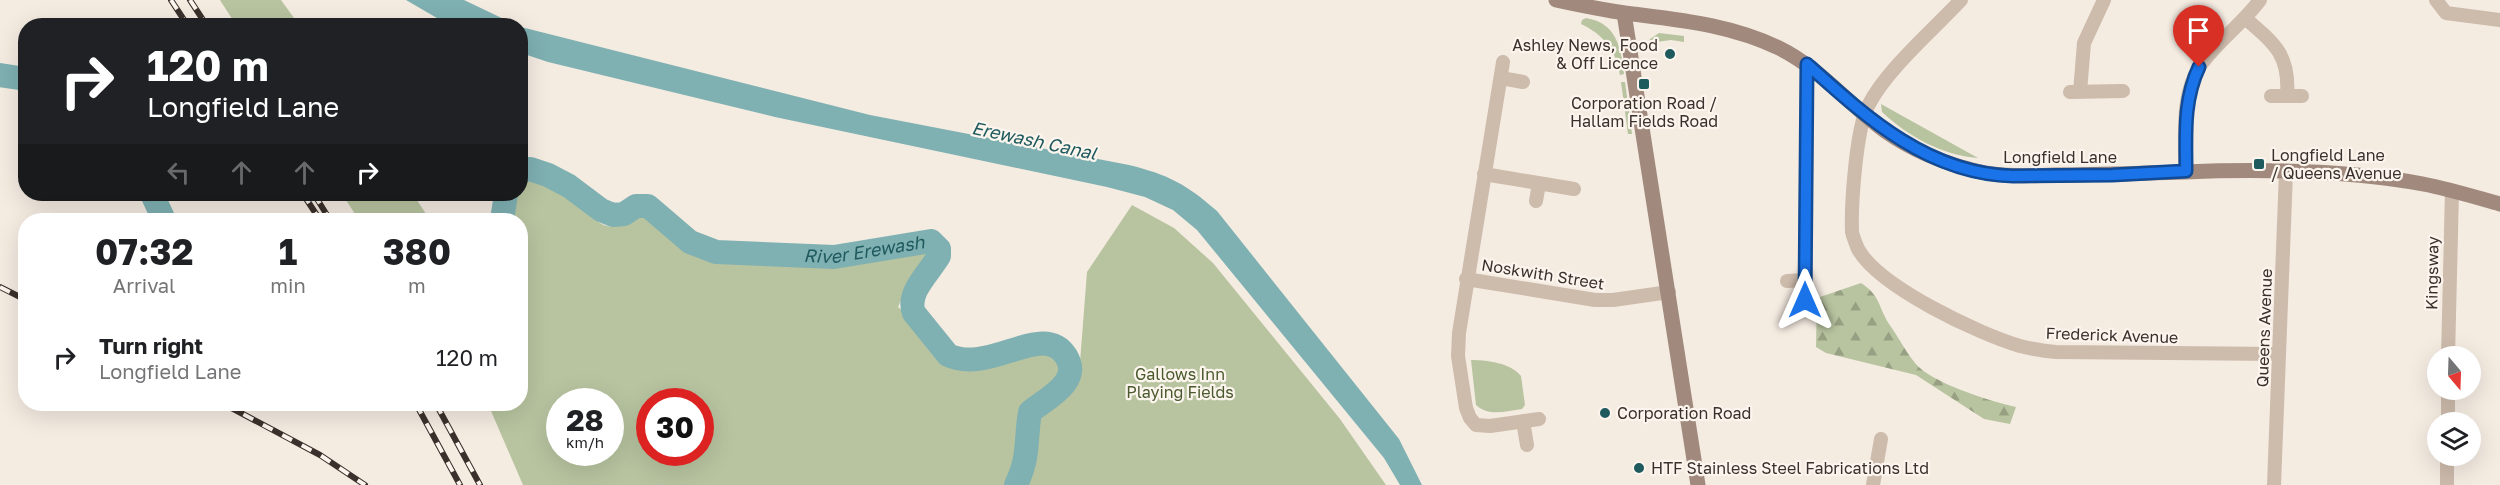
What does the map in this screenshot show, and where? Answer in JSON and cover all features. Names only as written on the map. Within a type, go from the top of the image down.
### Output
[{"type":"street","name":"Longfield Lane","points":[[1556,0],[1624,13],[1690,20],[1723,27],[1780,49],[1807,64],[1864,114],[1905,144],[1937,159],[1998,175],[2112,175],[2186,171],[2286,172],[2422,184],[2500,204]]},
{"type":"street","points":[[1864,114],[1892,73],[1961,0]]},
{"type":"street","points":[[2104,0],[2084,43],[2075,92],[2123,91]]},
{"type":"street","points":[[2186,171],[2186,108],[2193,81],[2209,56],[2246,19],[2260,0]]},
{"type":"street","points":[[2436,0],[2446,13],[2500,20]]},
{"type":"street","points":[[1624,13],[1698,485]]},
{"type":"street","points":[[2246,19],[2265,35],[2284,58],[2288,80],[2287,96]]},
{"type":"street","points":[[1466,279],[1503,62]]},
{"type":"street","points":[[1805,300],[1807,64]]},
{"type":"street","points":[[1500,78],[1523,82]]},
{"type":"street","points":[[2271,96],[2302,96]]},
{"type":"street","name":"Frederick Avenue","points":[[1864,114],[1857,160],[1853,220],[1853,237],[1857,247],[1869,263],[1881,273],[1947,315],[2001,339],[2040,350],[2279,354]]},
{"type":"street","name":"Queens Avenue","points":[[2274,485],[2286,172]]},
{"type":"street","points":[[1484,174],[1574,189]]},
{"type":"street","points":[[1536,201],[1539,184]]},
{"type":"street","name":"Kingsway","points":[[2448,346],[2452,191]]},
{"type":"street","name":"Noskwith Street","points":[[1539,419],[1482,426],[1473,422],[1468,414],[1458,356],[1466,279],[1595,300],[1613,300],[1669,292]]},
{"type":"street","points":[[1787,281],[1805,280]]},
{"type":"street","points":[[1523,422],[1527,445]]},
{"type":"street","points":[[1873,485],[1881,439]]},
{"type":"street","points":[[2447,466],[2447,485]]},
{"type":"green space","points":[[220,0],[281,0],[294,18],[232,18]]},
{"type":"green space","points":[[1586,18],[1605,25],[1616,38],[1624,74],[1620,75],[1608,44],[1581,24]]},
{"type":"green space","points":[[1659,33],[1684,36],[1684,42],[1671,40],[1649,43],[1650,39]]},
{"type":"green space","points":[[1621,82],[1625,82],[1632,134],[1628,134]]},
{"type":"green space","points":[[1881,104],[1978,158],[1951,153],[1926,143],[1903,129],[1882,112]]},
{"type":"green space","points":[[528,174],[531,174],[578,199],[598,222],[611,227],[618,226],[644,212],[652,215],[685,247],[722,260],[831,262],[918,248],[933,251],[932,258],[904,294],[898,307],[925,330],[948,364],[982,366],[996,363],[1030,349],[1047,348],[1056,350],[1058,371],[1056,378],[1023,408],[1019,463],[1007,485],[523,485],[491,411],[528,411],[528,213],[509,213],[509,201],[528,201]]},
{"type":"green space","points":[[347,201],[418,201],[425,213],[354,213]]},
{"type":"green space","name":"Gallows Inn Playing Fields","points":[[1132,205],[1174,228],[1213,263],[1340,419],[1386,485],[1021,485],[1031,459],[1033,424],[1037,412],[1071,387],[1079,375],[1087,272]]},
{"type":"green space","points":[[1861,283],[1875,296],[1889,324],[1915,363],[1947,384],[1977,396],[2016,407],[2010,424],[1984,419],[1916,375],[1826,353],[1816,347],[1817,298]]},
{"type":"green space","points":[[1471,360],[1498,363],[1517,372],[1521,376],[1525,405],[1522,409],[1492,412],[1476,405]]},
{"type":"water","points":[[406,0],[464,0],[501,18],[437,18]]},
{"type":"water","points":[[528,29],[870,115],[1129,165],[1176,182],[1217,211],[1399,439],[1422,485],[1400,485],[1384,458],[1197,230],[1173,210],[1145,197],[1107,187],[775,117],[528,55]]},
{"type":"waterway","name":"River Erewash","points":[[0,75],[18,78]]},
{"type":"waterway","name":"River Erewash","points":[[528,169],[548,175],[569,186],[601,210],[613,215],[624,214],[636,206],[648,206],[690,242],[716,252],[834,257],[931,241],[939,249],[939,256],[920,283],[912,306],[914,313],[948,355],[964,359],[981,359],[1044,343],[1056,346],[1066,356],[1070,365],[1070,374],[1066,381],[1053,395],[1030,412],[1025,457],[1016,485]]},
{"type":"waterway","name":"River Erewash","points":[[155,201],[161,213]]},
{"type":"waterway","name":"River Erewash","points":[[503,213],[505,201]]},
{"type":"railway","points":[[171,0],[183,18]]},
{"type":"railway","points":[[190,0],[202,18]]},
{"type":"railway","points":[[308,201],[315,213]]},
{"type":"railway","points":[[318,201],[326,213]]},
{"type":"railway","points":[[0,287],[18,296]]},
{"type":"railway","points":[[237,411],[320,455],[365,485]]},
{"type":"railway","points":[[420,411],[460,485]]},
{"type":"railway","points":[[440,411],[480,485]]},
{"type":"place","name":"Ashley News, Food & Off Licence","points":[[1670,54]]},
{"type":"place","name":"Corporation Road / Hallam Fields Road","points":[[1644,84]]},
{"type":"place","name":"Longfield Lane / Queens Avenue","points":[[2259,164]]},
{"type":"place","name":"Corporation Road","points":[[1605,413]]},
{"type":"place","name":"HTF Stainless Steel Fabrications Ltd","points":[[1639,468]]},
{"type":"route","points":[[1805,300],[1807,64],[1884,130],[1905,144],[1937,159],[1975,171],[2013,176],[2112,175],[2186,171],[2186,108],[2189,91],[2199,67]]},
{"type":"water label","name":"Erewash Canal","points":[[1034,141]]}]
